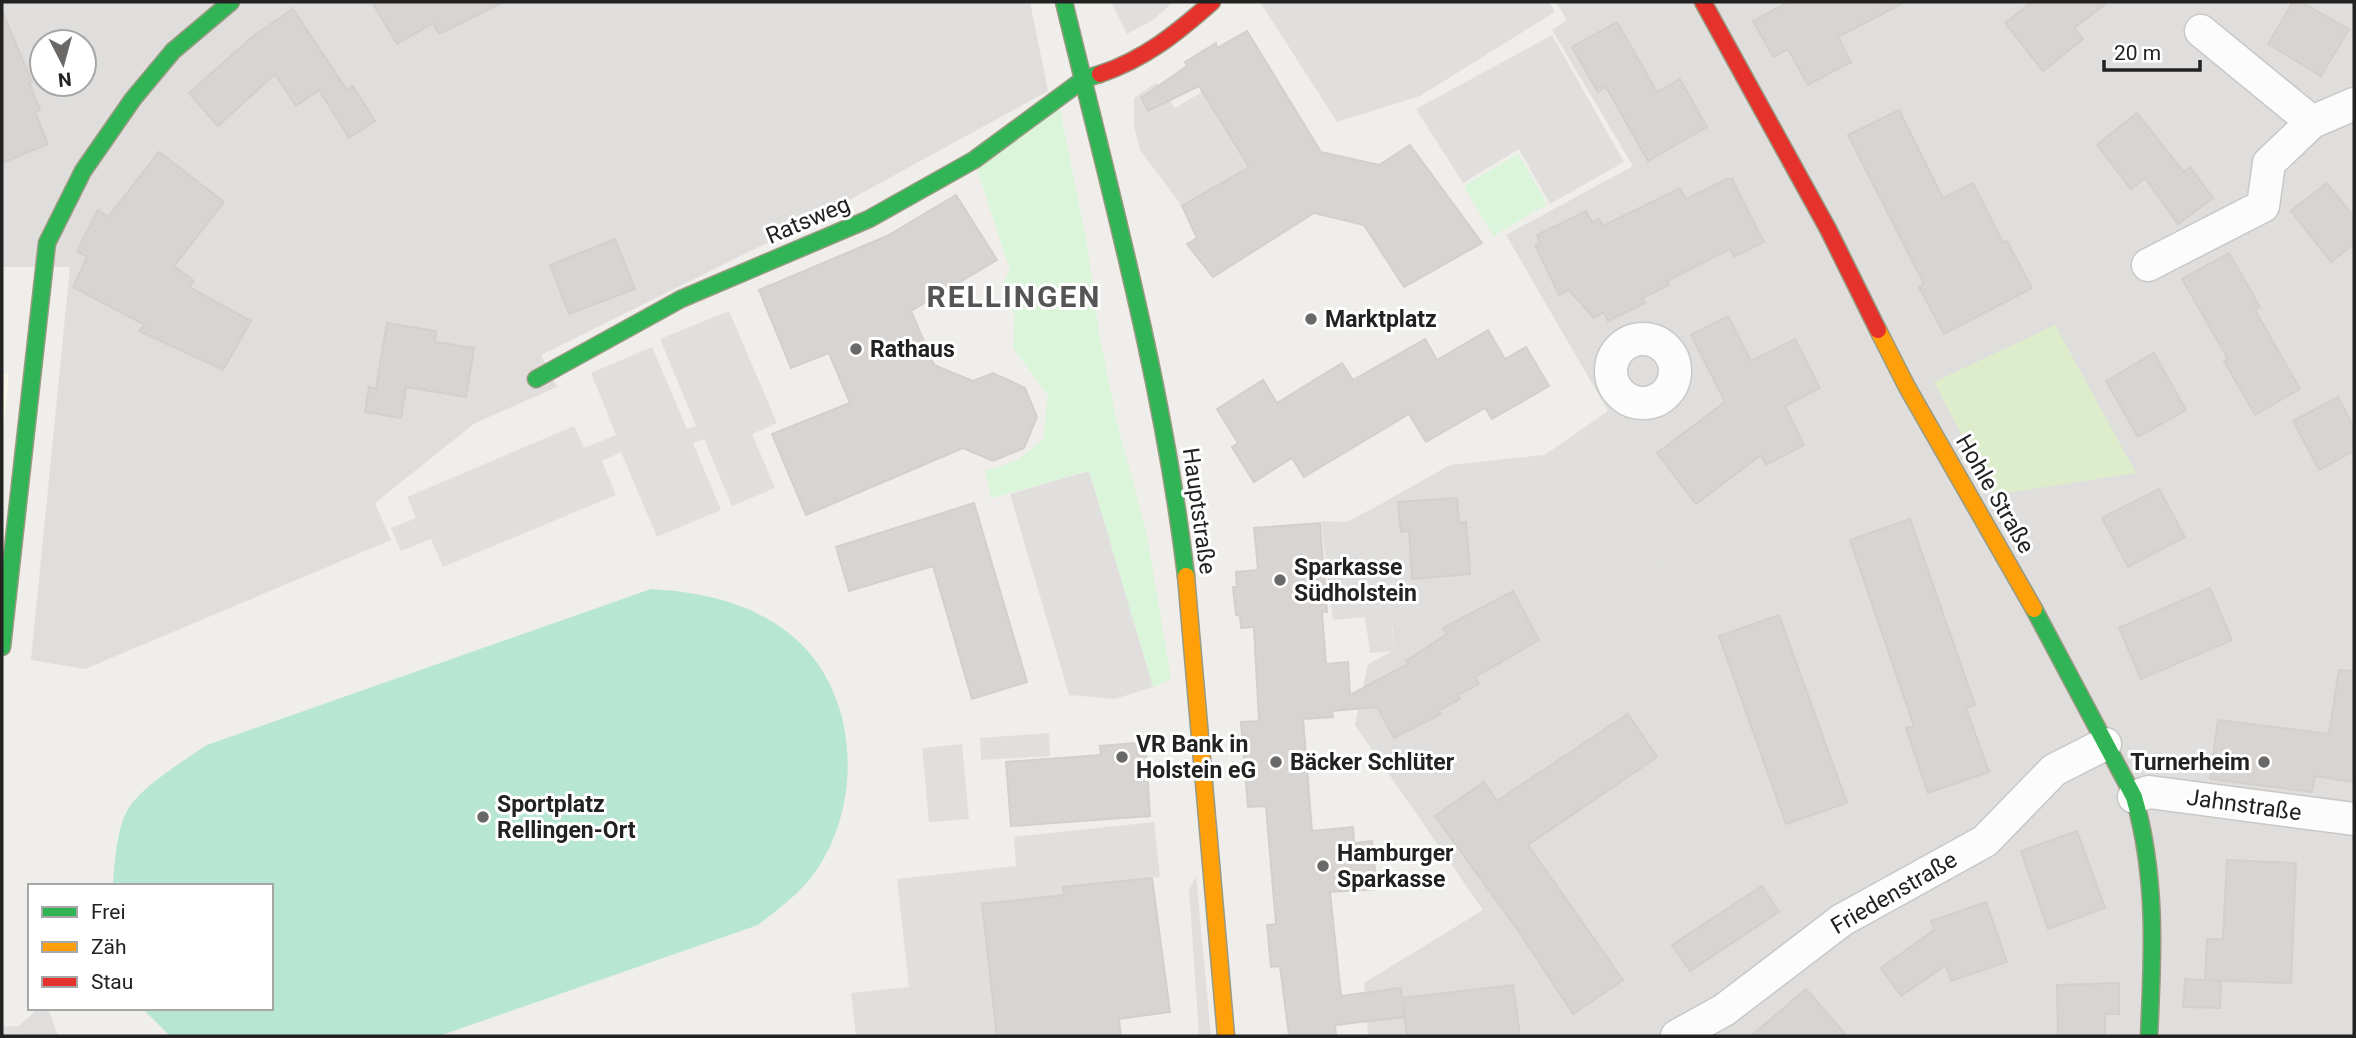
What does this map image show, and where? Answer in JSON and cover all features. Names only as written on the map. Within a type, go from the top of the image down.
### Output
[{"type":"street","points":[[2,647],[47,243],[57,215],[112,130],[167,58],[231,2]]},
{"type":"street","name":"Hauptstraße","points":[[1064,2],[1159,402],[1177,498],[1190,609],[1226,1036]]},
{"type":"street","name":"Ratsweg","points":[[536,379],[681,299],[869,219],[944,174],[974,160],[1084,79],[1130,64],[1168,40],[1212,2]]},
{"type":"street","name":"Hohle Straße","points":[[1703,2],[1828,229],[1907,387],[2017,578],[2134,797],[2141,818],[2155,913],[2149,1036]]},
{"type":"street","points":[[2201,32],[2312,122]]},
{"type":"street","points":[[2148,265],[2263,206],[2269,163],[2312,122],[2354,104]]},
{"type":"street","name":"Friedenstraße","points":[[1677,1036],[1724,1010],[1842,920],[1985,841],[2054,770],[2105,744]]},
{"type":"street","name":"Jahnstraße","points":[[2134,797],[2149,792],[2354,819]]},
{"type":"shaded area","points":[[2,2],[1030,2],[1048,91],[811,221],[541,355],[557,387],[475,423],[375,503],[391,540],[85,669],[31,660],[70,267],[2,267]]},
{"type":"shaded area","points":[[1111,2],[1173,2],[1153,20],[1127,34]]},
{"type":"shaded area","points":[[1260,2],[1549,2],[1555,12],[1420,96],[1337,122]]},
{"type":"shaded area","points":[[1556,2],[2354,2],[2354,1036],[1368,1036],[1364,983],[1483,910],[1355,725],[1368,664],[1395,650],[1381,504],[1450,465],[1545,455],[1608,411],[1506,235],[1633,166],[1552,30],[1567,20]]},
{"type":"shaded area","points":[[1552,35],[1624,162],[1550,204],[1519,149],[1463,183],[1416,109]]},
{"type":"shaded area","points":[[1156,83],[1175,108],[1203,91],[1249,167],[1182,206],[1140,150],[1134,127],[1134,98]]},
{"type":"shaded area","points":[[729,311],[777,423],[752,434],[775,488],[732,506],[704,439],[693,443],[721,510],[657,537],[621,452],[602,461],[616,495],[443,567],[431,539],[401,551],[391,528],[416,518],[407,497],[574,426],[584,448],[616,435],[591,373],[652,347],[687,429],[696,426],[660,339]]},
{"type":"shaded area","points":[[2,373],[9,374],[2,444]]},
{"type":"shaded area","points":[[1609,411],[1698,533],[1571,632],[1450,465],[1545,455]]},
{"type":"shaded area","points":[[1089,471],[1153,687],[1115,699],[1069,695],[1010,494]]},
{"type":"shaded area","points":[[1381,504],[1385,533],[1409,531],[1418,623],[1392,627],[1395,651],[1370,653],[1365,617],[1333,620],[1321,521],[1346,522]]},
{"type":"shaded area","points":[[1049,733],[1050,756],[981,760],[980,738]]},
{"type":"shaded area","points":[[2161,738],[2215,745],[2210,779],[2157,772]]},
{"type":"shaded area","points":[[962,744],[969,819],[929,822],[922,748]]},
{"type":"shaded area","points":[[1154,822],[1160,877],[1063,887],[1064,895],[982,904],[997,1036],[856,1036],[851,993],[909,987],[897,879],[1016,866],[1014,837]]},
{"type":"shaded area","points":[[1196,876],[1211,1036],[1199,1036],[1189,890]]},
{"type":"shaded area","points":[[37,1010],[49,1010],[58,1036],[2,1036],[2,1027],[19,1026]]},
{"type":"shaded area","points":[[19,1026],[23,1036],[2,1036],[2,1027]]},
{"type":"green space","points":[[1058,100],[1087,244],[1099,332],[1116,418],[1147,536],[1171,679],[1153,687],[1089,471],[992,498],[985,471],[1016,461],[1043,440],[1048,395],[1013,348],[1015,315],[1002,286],[1010,270],[974,160]]},
{"type":"green space","points":[[1518,154],[1547,204],[1493,236],[1464,186]]},
{"type":"green space","points":[[2055,325],[2136,473],[1993,495],[1934,382]]},
{"type":"green space","name":"Sportplatz Rellingen-Ort","points":[[651,589],[704,596],[738,605],[786,631],[810,654],[828,681],[840,712],[847,745],[847,778],[842,811],[832,843],[816,871],[781,907],[758,925],[439,1036],[170,1036],[144,1010],[273,1010],[273,884],[113,884],[121,827],[133,802],[175,766],[207,745]]},
{"type":"building","points":[[372,2],[504,2],[439,34],[433,23],[397,44]]},
{"type":"building","points":[[1789,2],[1905,2],[1838,37],[1851,62],[1808,85],[1788,49],[1773,57],[1753,21]]},
{"type":"building","points":[[2032,2],[2108,2],[2074,28],[2083,39],[2043,71],[2005,23]]},
{"type":"building","points":[[2293,2],[2301,2],[2349,29],[2321,76],[2268,44]]},
{"type":"building","points":[[293,9],[347,90],[353,86],[375,121],[349,138],[319,90],[296,106],[275,74],[218,126],[189,93],[252,37]]},
{"type":"building","points":[[2,11],[28,73],[28,98],[35,98],[40,110],[35,112],[48,144],[2,163]]},
{"type":"building","points":[[1617,22],[1657,92],[1680,79],[1707,127],[1648,161],[1606,87],[1598,92],[1572,47]]},
{"type":"building","points":[[1247,31],[1321,152],[1379,165],[1410,145],[1482,243],[1404,287],[1364,225],[1314,213],[1213,277],[1187,244],[1197,238],[1182,206],[1249,167],[1199,86],[1148,111],[1141,98],[1187,66],[1185,62],[1216,43],[1217,48]]},
{"type":"building","points":[[1899,110],[1943,198],[1973,183],[2003,243],[2007,241],[2032,288],[1944,334],[1919,287],[1924,284],[1848,135]]},
{"type":"building","points":[[2137,113],[2184,172],[2190,167],[2213,198],[2178,224],[2145,178],[2131,189],[2097,145]]},
{"type":"building","points":[[159,152],[224,202],[174,266],[194,281],[189,287],[251,321],[223,370],[139,331],[145,325],[73,287],[87,257],[77,251],[98,210],[108,217]]},
{"type":"building","points":[[1732,179],[1764,242],[1734,257],[1730,249],[1667,281],[1669,285],[1642,298],[1645,303],[1608,321],[1604,312],[1594,318],[1569,290],[1559,295],[1535,245],[1540,243],[1537,235],[1586,211],[1592,222],[1599,219],[1603,226],[1680,188],[1686,199]]},
{"type":"building","points":[[2327,183],[2354,217],[2354,244],[2331,262],[2291,211]]},
{"type":"building","name":"Rathaus","points":[[956,195],[997,260],[911,311],[934,365],[973,381],[993,373],[1025,388],[1037,417],[1024,448],[993,461],[963,448],[806,515],[772,434],[850,403],[829,353],[791,368],[759,290],[887,236]]},
{"type":"building","points":[[615,239],[635,289],[569,314],[550,265]]},
{"type":"building","points":[[2229,253],[2260,307],[2255,310],[2300,389],[2255,415],[2224,361],[2228,359],[2182,279]]},
{"type":"building","points":[[1728,316],[1751,361],[1795,339],[1820,388],[1785,406],[1804,445],[1766,465],[1761,455],[1696,504],[1657,453],[1725,402],[1691,335]]},
{"type":"building","points":[[387,323],[436,331],[435,342],[474,348],[466,397],[406,387],[401,418],[365,412],[369,387],[376,389]]},
{"type":"building","points":[[1488,330],[1505,359],[1526,347],[1549,386],[1492,419],[1485,408],[1426,442],[1409,414],[1304,477],[1292,458],[1254,482],[1232,447],[1238,443],[1217,409],[1263,380],[1277,403],[1342,363],[1353,380],[1425,339],[1437,360]]},
{"type":"building","points":[[2154,353],[2186,410],[2138,437],[2106,381]]},
{"type":"building","points":[[2338,397],[2354,428],[2354,451],[2319,470],[2293,421]]},
{"type":"building","points":[[2159,489],[2185,537],[2128,567],[2102,518]]},
{"type":"building","points":[[1457,498],[1459,523],[1466,522],[1470,574],[1412,579],[1409,531],[1401,532],[1398,502]]},
{"type":"building","points":[[974,503],[1027,682],[972,699],[933,566],[849,591],[836,547]]},
{"type":"building","points":[[1910,519],[1975,705],[1966,708],[1989,772],[1928,793],[1906,728],[1914,726],[1850,540]]},
{"type":"building","points":[[1320,523],[1327,612],[1322,612],[1326,664],[1348,662],[1350,695],[1408,664],[1406,661],[1447,634],[1443,628],[1513,591],[1539,640],[1475,677],[1479,684],[1458,695],[1460,699],[1439,710],[1441,714],[1394,738],[1377,707],[1332,711],[1333,717],[1303,719],[1312,831],[1353,827],[1354,843],[1372,841],[1377,889],[1330,892],[1341,996],[1401,988],[1402,998],[1513,985],[1520,1036],[1407,1036],[1403,1004],[1404,1017],[1335,1025],[1336,1036],[1289,1036],[1280,966],[1271,967],[1267,925],[1276,924],[1266,806],[1248,807],[1241,722],[1259,721],[1254,627],[1241,628],[1240,616],[1236,615],[1233,587],[1237,587],[1236,572],[1258,570],[1254,528]]},
{"type":"building","points":[[2210,588],[2232,640],[2141,679],[2119,628]]},
{"type":"building","points":[[1779,615],[1847,803],[1786,824],[1719,636]]},
{"type":"building","name":"Turnerheim","points":[[2339,670],[2354,671],[2354,782],[2315,776],[2312,792],[2210,779],[2218,720],[2329,734]]},
{"type":"building","points":[[1628,714],[1657,757],[1528,845],[1623,980],[1573,1014],[1520,933],[1435,816],[1484,782],[1497,801]]},
{"type":"building","points":[[1136,743],[1137,755],[1146,754],[1150,816],[1011,826],[1006,762],[1101,755],[1100,746]]},
{"type":"building","points":[[2077,831],[2105,908],[2048,929],[2021,851]]},
{"type":"building","points":[[2227,860],[2296,863],[2291,983],[2205,980],[2207,939],[2223,939]]},
{"type":"building","points":[[1152,878],[1170,1012],[1119,1019],[1121,1036],[997,1036],[982,904],[1064,895],[1063,887]]},
{"type":"building","points":[[1762,886],[1779,912],[1690,971],[1672,945]]},
{"type":"building","points":[[1986,902],[2007,962],[1951,981],[1946,965],[1901,996],[1881,968],[1934,930],[1931,921]]},
{"type":"building","points":[[2185,979],[2221,981],[2220,1008],[2183,1007]]},
{"type":"building","points":[[2119,983],[2119,1014],[2105,1014],[2105,1036],[2058,1036],[2057,985]]},
{"type":"building","points":[[1806,989],[1847,1036],[1751,1036]]},
{"type":"traffic: fast","points":[[2,647],[47,243],[83,171],[133,99],[173,51],[231,2]]},
{"type":"traffic: fast","points":[[1064,2],[1134,288],[1164,431],[1186,576]]},
{"type":"traffic: fast","points":[[536,379],[681,299],[869,219],[974,160],[1084,79],[1100,74]]},
{"type":"traffic: fast","points":[[2034,609],[2134,797],[2147,856],[2152,916],[2149,1036]]},
{"type":"traffic: slow","points":[[1878,330],[1907,387],[2034,609]]},
{"type":"traffic: slow","points":[[1186,576],[1226,1036]]},
{"type":"traffic: jam","points":[[1100,74],[1132,61],[1160,44],[1212,2]]},
{"type":"traffic: jam","points":[[1703,2],[1828,229],[1878,330]]},
{"type":"place","name":"Marktplatz","points":[[1311,319]]},
{"type":"place","name":"Rathaus","points":[[856,349]]},
{"type":"place","name":"Sparkasse Südholstein","points":[[1280,580]]},
{"type":"place","name":"VR Bank in Holstein eG","points":[[1122,757]]},
{"type":"place","name":"Bäcker Schlüter","points":[[1276,762]]},
{"type":"place","name":"Turnerheim","points":[[2264,762]]},
{"type":"place","name":"Sportplatz Rellingen-Ort","points":[[483,817]]},
{"type":"place","name":"Hamburger Sparkasse","points":[[1323,866]]},
{"type":"district","name":"RELLINGEN","points":[[1014,296]]}]
